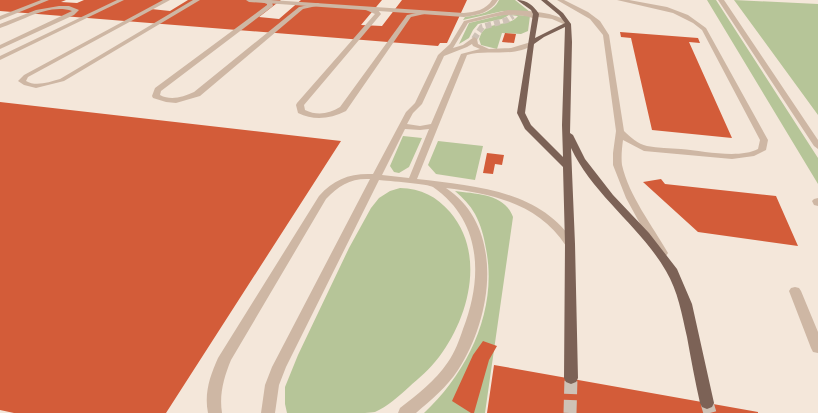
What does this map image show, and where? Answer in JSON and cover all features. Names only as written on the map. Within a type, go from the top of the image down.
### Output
[{"type":"main road","points":[[520,0],[533,9],[536,16],[520,112],[528,127],[567,166]]},
{"type":"main road","points":[[544,0],[561,14],[568,24],[569,42],[566,125],[570,244],[571,378]]},
{"type":"main road","points":[[531,44],[542,36],[568,24]]},
{"type":"main road","points":[[566,125],[580,160],[644,235],[670,269],[679,285],[686,304],[707,403]]},
{"type":"street","points":[[0,18],[46,0]]},
{"type":"street","points":[[0,58],[121,0]]},
{"type":"street","points":[[167,0],[26,76],[22,81],[24,84],[34,86],[62,80],[197,0]]},
{"type":"street","points":[[248,0],[457,15],[476,14],[490,8],[495,0]]},
{"type":"street","points":[[560,0],[592,17],[600,24],[606,35],[620,131],[617,152],[621,174],[670,269]]},
{"type":"street","points":[[620,0],[673,11],[696,22],[704,29],[764,140],[762,150],[755,154],[732,156],[644,148],[627,139],[620,131]]},
{"type":"street","points":[[720,0],[818,146]]},
{"type":"street","points":[[264,1],[270,3],[270,6],[158,90],[156,96],[164,100],[178,100],[197,94],[301,8],[318,5]]},
{"type":"street","points":[[0,26],[36,11],[49,8],[64,6],[74,8],[76,10],[72,14],[0,47]]},
{"type":"street","points":[[368,9],[376,11],[378,14],[300,104],[302,111],[318,116],[333,114],[343,109],[409,16],[426,13]]},
{"type":"street","points":[[268,413],[272,385],[279,366],[402,126],[410,112],[418,104],[441,55],[453,45],[462,27],[466,22],[504,12],[527,13],[536,16],[554,18],[568,24]]},
{"type":"street","points":[[441,55],[465,46],[474,39],[474,43],[478,47],[490,50]]},
{"type":"street","points":[[412,181],[461,58],[464,54],[490,50],[512,50],[531,44]]},
{"type":"street","points":[[402,126],[420,128],[434,126]]},
{"type":"street","points":[[215,413],[213,405],[214,390],[217,376],[225,358],[322,198],[340,181],[360,176],[376,177],[492,192],[508,196],[524,203],[554,224],[564,234],[570,244]]},
{"type":"street","points":[[405,413],[432,392],[452,368],[463,348],[478,308],[482,279],[480,252],[469,219],[460,205],[448,192],[432,184]]},
{"type":"street","points":[[795,292],[818,348]]},
{"type":"green space","points":[[499,0],[515,0],[530,12],[503,11],[463,20],[465,17],[489,11]]},
{"type":"green space","points":[[707,0],[716,0],[818,158],[818,184]]},
{"type":"green space","points":[[734,0],[818,4],[818,115]]},
{"type":"green space","points":[[506,14],[530,16],[528,31],[521,34],[502,33],[497,49],[481,45],[479,39],[482,32],[486,28],[510,22],[518,16],[509,15],[502,19],[478,24],[469,38],[459,44],[469,23]]},
{"type":"green space","points":[[403,136],[422,138],[409,167],[399,173],[394,172],[390,166]]},
{"type":"green space","points":[[438,141],[483,146],[475,180],[436,174],[428,165]]},
{"type":"green space","points":[[400,188],[408,188],[428,194],[440,202],[450,212],[461,229],[468,247],[470,266],[469,285],[465,305],[450,341],[439,357],[421,377],[397,398],[375,412],[287,413],[285,404],[285,387],[298,355],[349,248],[371,208],[379,198],[390,191]]},
{"type":"green space","points":[[455,191],[481,194],[497,199],[509,209],[513,217],[485,413],[424,413],[440,397],[454,379],[466,359],[476,338],[488,295],[489,272],[482,231],[473,211]]},
{"type":"building","points":[[0,0],[66,0],[61,2],[77,3],[84,0],[168,0],[151,9],[170,11],[188,0],[281,0],[259,17],[279,19],[301,0],[382,0],[361,25],[382,26],[402,0],[467,0],[447,43],[440,43],[438,46],[0,11]]},
{"type":"building","points":[[620,32],[698,38],[700,43],[689,42],[732,138],[652,130],[631,38],[621,37]]},
{"type":"building","points":[[505,33],[516,34],[514,43],[502,42]]},
{"type":"building","points":[[0,102],[341,141],[166,413],[14,413],[0,410]]},
{"type":"building","points":[[487,153],[504,155],[502,165],[495,164],[493,174],[483,173]]},
{"type":"building","points":[[661,179],[665,184],[776,196],[798,246],[698,232],[643,182]]},
{"type":"building","points":[[483,341],[497,346],[489,360],[474,413],[471,413],[452,401],[473,355]]},
{"type":"building","points":[[494,365],[758,412],[758,413],[487,413]]},
{"type":"tunnel","points":[[474,39],[482,27],[507,20],[513,16]]},
{"type":"tunnel","points":[[570,413],[571,378]]},
{"type":"tunnel","points":[[707,403],[710,413]]}]
